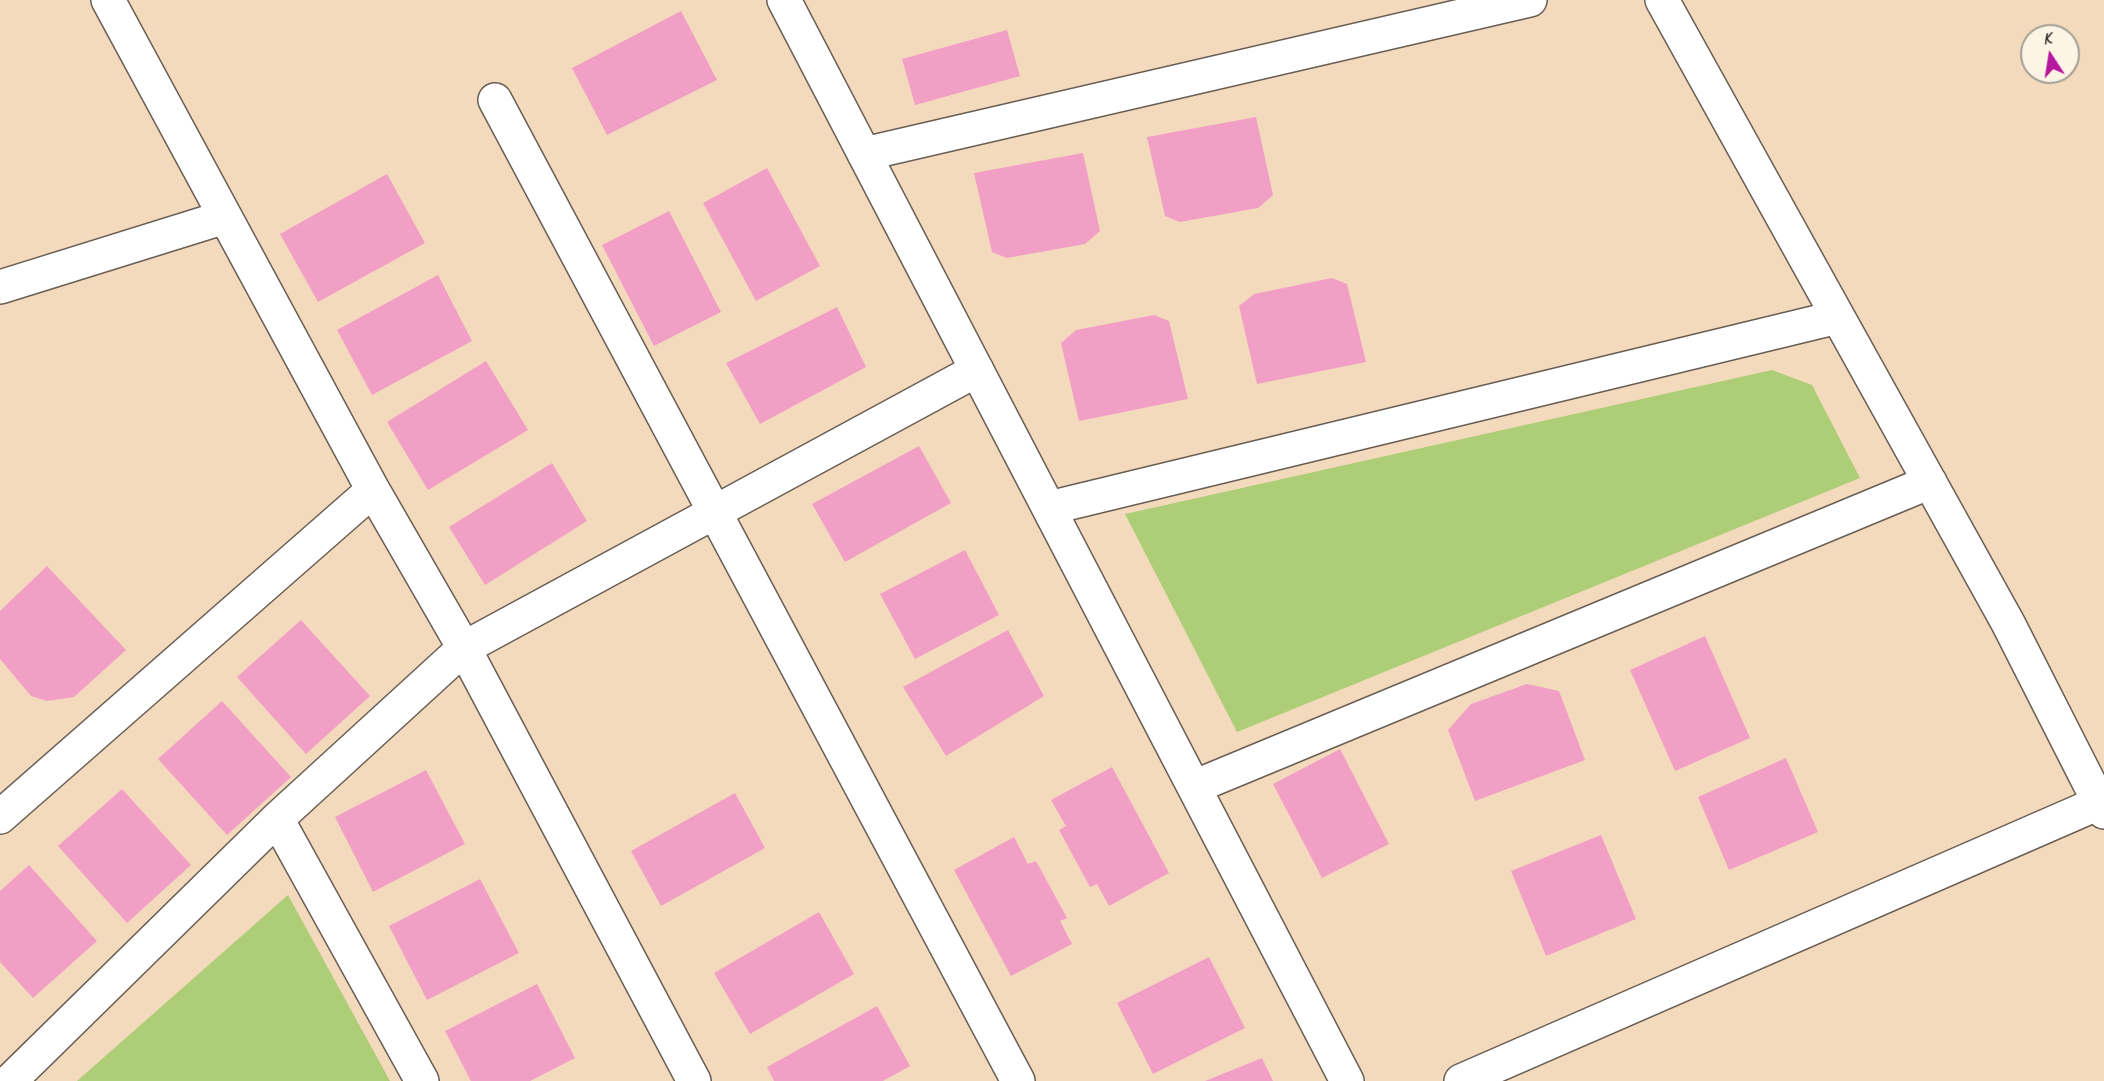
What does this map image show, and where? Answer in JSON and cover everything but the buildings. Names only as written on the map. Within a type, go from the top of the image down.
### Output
[{"type":"street","points":[[108,0],[372,490],[464,648],[694,1081]]},
{"type":"street","points":[[784,0],[1347,1081]]},
{"type":"street","points":[[864,154],[1530,0]]},
{"type":"street","points":[[1461,1081],[2102,808],[2008,623],[1662,0]]},
{"type":"street","points":[[495,100],[713,513],[1018,1081]]},
{"type":"street","points":[[0,287],[225,217]]},
{"type":"street","points":[[1049,508],[1838,317]]},
{"type":"street","points":[[10,1081],[277,819],[464,648],[977,370]]},
{"type":"street","points":[[1194,787],[1930,482]]},
{"type":"street","points":[[0,817],[372,490]]},
{"type":"street","points":[[277,819],[422,1081]]},
{"type":"green space","points":[[1772,370],[1812,385],[1860,478],[1237,732],[1125,514]]},
{"type":"green space","points":[[288,895],[390,1081],[77,1081]]}]
